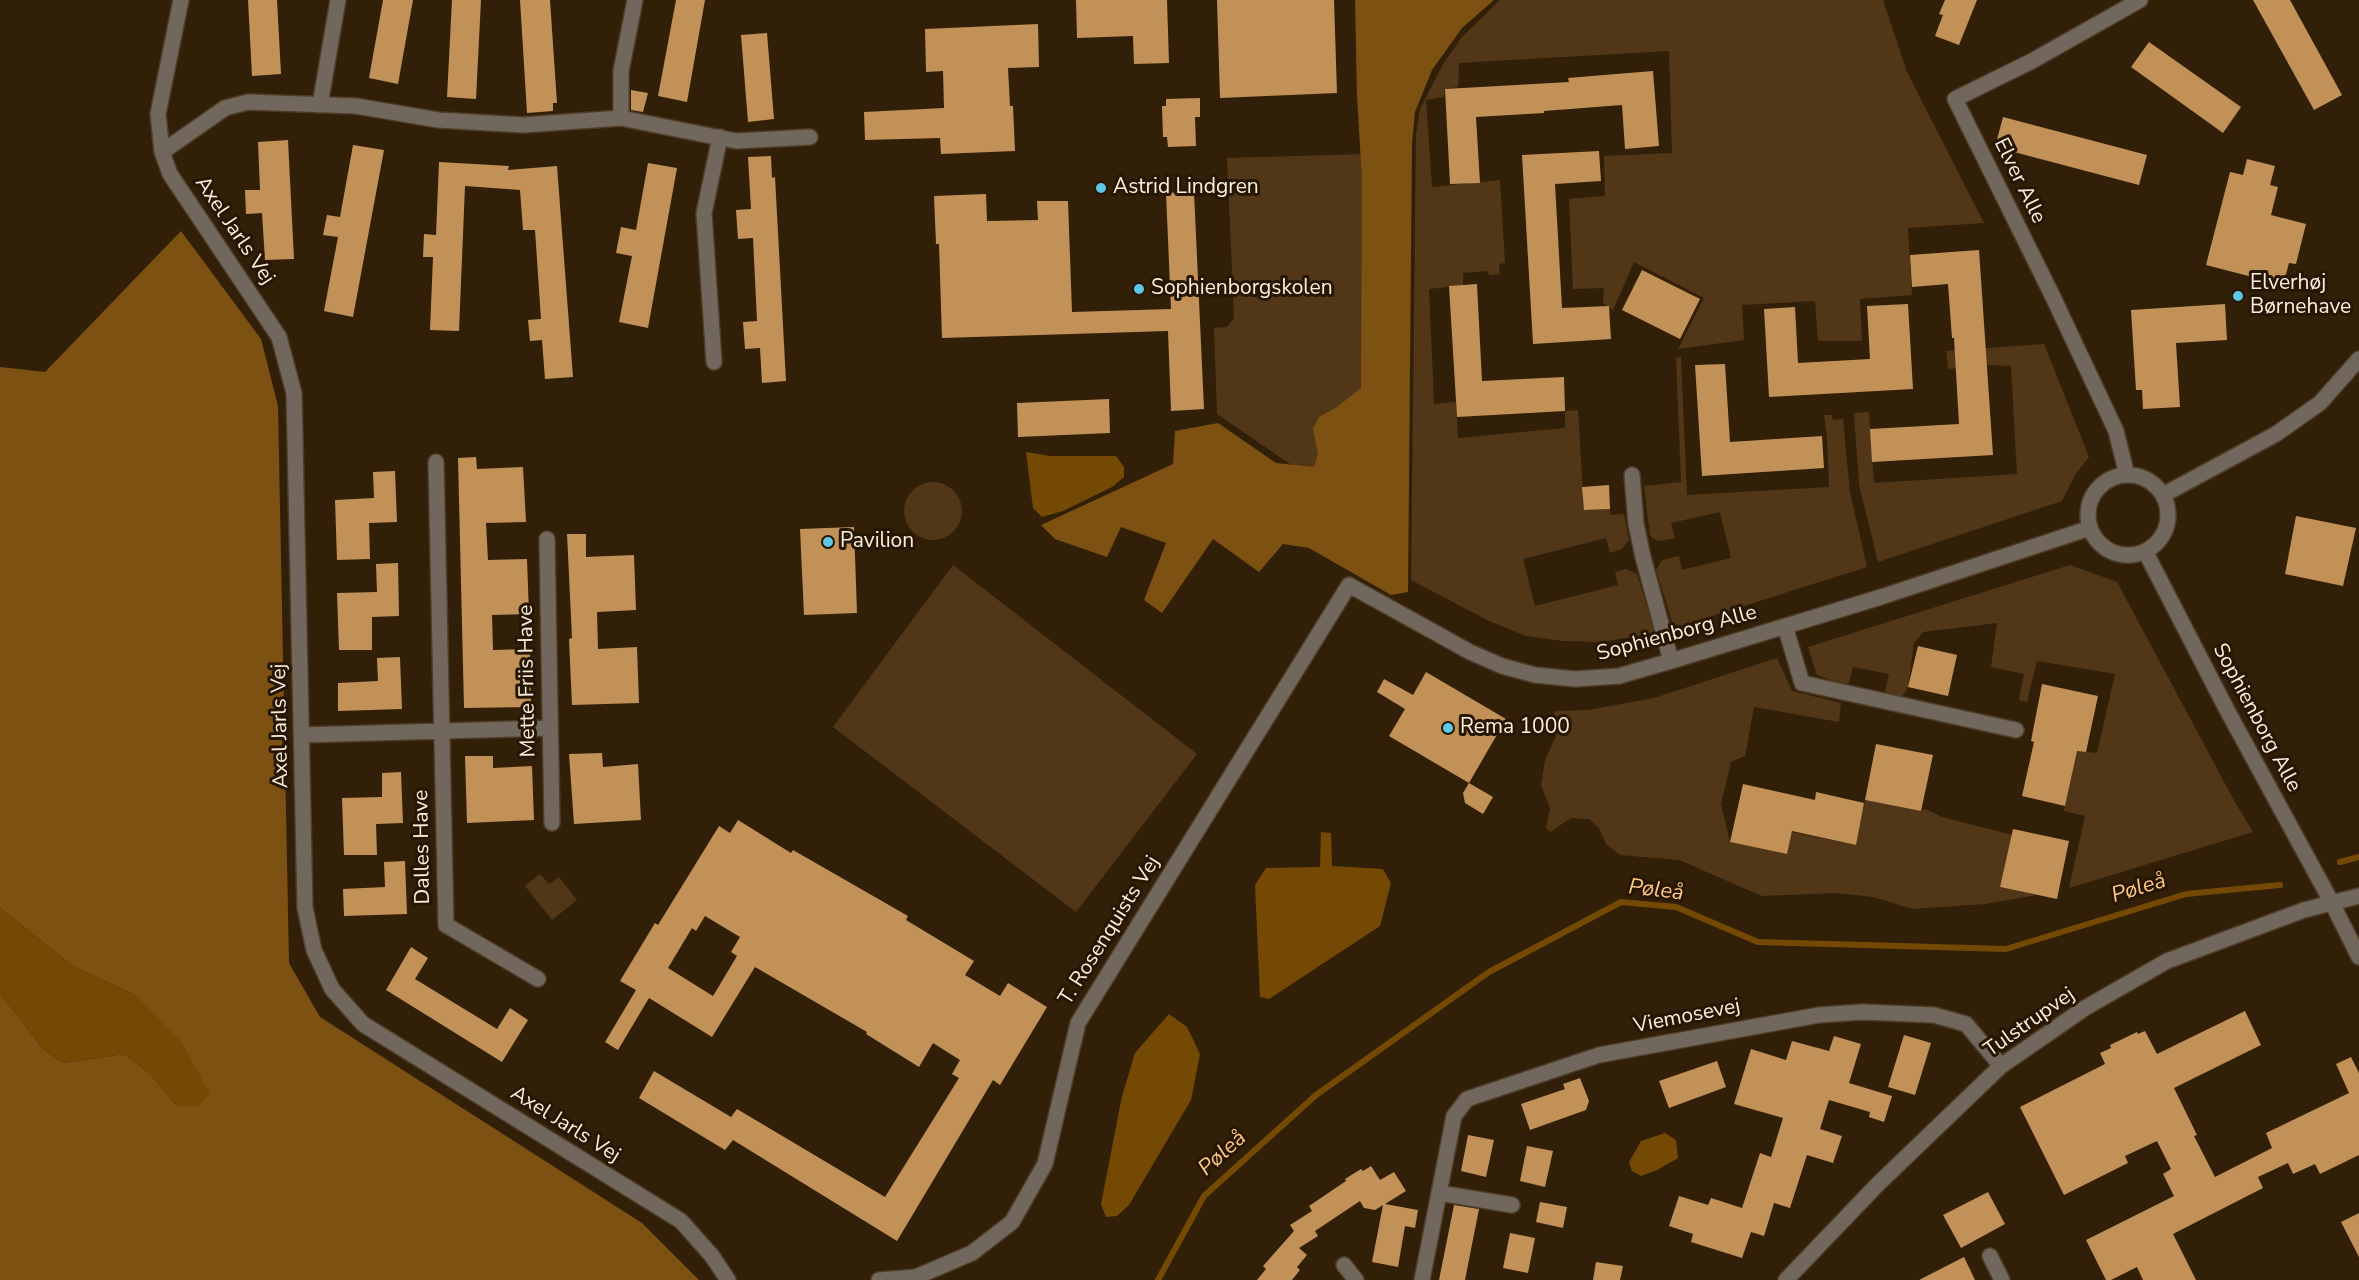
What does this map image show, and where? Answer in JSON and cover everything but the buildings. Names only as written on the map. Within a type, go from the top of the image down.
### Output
[{"type":"street","name":"Axel Jarls Vej","points":[[181,0],[158,114],[162,152],[170,174],[279,337],[294,393],[305,908],[314,950],[332,989],[363,1024],[681,1221],[712,1256],[728,1280]]},
{"type":"street","points":[[320,105],[338,0]]},
{"type":"street","points":[[621,118],[621,71],[635,0]]},
{"type":"street","name":"Elver Alle","points":[[2127,475],[2116,431],[1955,99],[2032,61],[2140,0]]},
{"type":"street","points":[[162,152],[225,108],[248,102],[356,106],[438,120],[523,125],[621,118],[736,141],[810,137]]},
{"type":"street","points":[[714,362],[704,213],[720,137]]},
{"type":"street","points":[[2163,495],[2276,434],[2320,403],[2359,359]]},
{"type":"street","name":"Dalles Have","points":[[436,462],[446,925],[538,979]]},
{"type":"street","points":[[1632,475],[1636,524],[1671,661]]},
{"type":"street","points":[[2127,475],[2144,478],[2158,488],[2163,495],[2168,507],[2168,521],[2164,533],[2156,544],[2134,555],[2113,552],[2098,542],[2090,528],[2089,507],[2094,494],[2109,479],[2127,475]]},
{"type":"street","name":"Sophienborg Alle","points":[[1349,585],[1470,652],[1502,666],[1535,675],[1575,679],[1619,676],[1785,626],[2090,528]]},
{"type":"street","name":"Mette Friis Have","points":[[547,539],[552,823]]},
{"type":"street","name":"Sophienborg Alle","points":[[2145,551],[2359,957]]},
{"type":"street","name":"T. Rosenquists Vej","points":[[879,1280],[916,1277],[972,1253],[1012,1222],[1045,1164],[1078,1023],[1349,585]]},
{"type":"street","name":"Sophienborg Alle","points":[[1785,626],[1802,683],[2016,730]]},
{"type":"street","points":[[302,735],[441,733],[550,728]]},
{"type":"street","name":"Tulstrupvej","points":[[1786,1280],[1878,1184],[2001,1066],[2085,1008],[2167,961],[2304,910],[2359,896]]},
{"type":"street","name":"Viemosevej","points":[[1422,1280],[1454,1116],[1467,1099],[1599,1055],[1807,1016],[1862,1012],[1934,1015],[1966,1024],[2001,1066]]},
{"type":"street","points":[[1439,1194],[1512,1205]]},
{"type":"street","points":[[1990,1256],[2002,1280]]},
{"type":"street","points":[[1344,1264],[1356,1280]]},
{"type":"shaded area","points":[[1355,0],[1494,0],[1462,28],[1432,70],[1415,112],[1412,143],[1408,592],[1391,595],[1309,548],[1283,544],[1259,572],[1213,539],[1162,613],[1144,600],[1166,543],[1121,527],[1107,557],[1055,539],[1041,525],[1173,464],[1175,431],[1218,423],[1276,463],[1314,467],[1318,454],[1313,429],[1319,417],[1337,407],[1361,388],[1362,179]]},
{"type":"shaded area","points":[[1500,0],[1883,0],[1907,72],[1984,223],[1908,228],[1912,295],[1860,299],[1862,341],[1818,341],[1815,301],[1742,305],[1744,340],[1678,349],[1704,298],[1634,262],[1613,310],[1603,303],[1604,288],[1573,289],[1569,199],[1605,196],[1604,156],[1672,153],[1669,51],[1459,63],[1458,87],[1445,89],[1444,97],[1426,100],[1432,187],[1500,180],[1505,263],[1499,264],[1500,274],[1489,275],[1488,271],[1463,273],[1463,285],[1429,289],[1434,404],[1456,402],[1458,438],[1565,428],[1565,411],[1578,410],[1584,510],[1610,509],[1610,515],[1624,514],[1629,540],[1622,549],[1610,553],[1606,538],[1523,559],[1535,606],[1618,585],[1615,572],[1626,569],[1637,574],[1655,633],[1601,642],[1563,641],[1526,636],[1489,621],[1411,580],[1416,134],[1420,109],[1443,64],[1462,37]]},
{"type":"shaded area","points":[[1367,154],[1367,392],[1322,486],[1217,414],[1214,328],[1227,327],[1234,318],[1227,158]]},
{"type":"shaded area","points":[[181,231],[261,339],[278,406],[289,963],[320,1017],[642,1223],[699,1280],[0,1280],[0,993],[43,1049],[63,1063],[125,1054],[150,1074],[177,1106],[135,995],[73,966],[0,908],[0,367],[45,372]]},
{"type":"shaded area","points":[[2044,344],[2089,457],[2075,475],[2062,501],[1878,562],[1859,485],[1854,413],[1869,412],[1874,483],[2017,474],[2011,366],[1987,365],[1948,369],[1946,351]]},
{"type":"shaded area","points":[[1681,357],[1687,495],[1829,487],[1824,415],[1832,415],[1833,420],[1843,419],[1850,492],[1867,567],[1674,628],[1656,570],[1662,560],[1679,556],[1682,570],[1731,558],[1720,512],[1671,523],[1675,538],[1658,541],[1650,536],[1644,486],[1681,482],[1676,358]]},
{"type":"shaded area","points":[[1026,452],[1050,456],[1116,456],[1124,467],[1124,477],[1112,487],[1063,511],[1042,517],[1033,508]]},
{"type":"shaded area","points":[[927,482],[939,482],[954,490],[962,505],[962,517],[954,532],[939,540],[927,540],[912,532],[904,517],[904,505],[912,490]]},
{"type":"shaded area","points":[[953,565],[1197,754],[1076,912],[833,727]]},
{"type":"shaded area","points":[[2070,565],[2117,582],[2253,832],[2069,888],[2085,816],[2064,811],[2076,751],[2097,753],[2115,674],[2037,661],[2027,702],[2019,700],[2024,674],[1991,667],[1997,623],[1923,632],[1914,643],[1908,687],[1901,698],[1884,695],[1889,674],[1853,667],[1848,686],[1817,675],[1808,647]]},
{"type":"shaded area","points":[[1777,658],[1792,691],[1841,703],[1839,722],[1754,707],[1745,756],[1731,762],[1721,804],[1730,842],[1787,854],[1792,832],[1855,845],[1865,800],[1921,811],[1925,809],[1942,817],[2012,835],[2000,887],[2037,895],[1985,904],[1913,909],[1873,897],[1836,893],[1762,896],[1679,860],[1620,855],[1606,844],[1599,828],[1589,819],[1571,818],[1550,832],[1546,828],[1550,808],[1541,785],[1545,760],[1556,736],[1554,711],[1588,710],[1654,698]]},
{"type":"shaded area","points":[[1321,832],[1331,833],[1332,866],[1383,869],[1391,883],[1380,926],[1269,999],[1260,997],[1255,885],[1266,868],[1320,867]]},
{"type":"shaded area","points":[[540,874],[549,884],[559,877],[577,900],[552,920],[525,886]]},
{"type":"shaded area","points":[[0,908],[73,966],[135,995],[182,1043],[210,1094],[199,1106],[177,1106],[150,1074],[125,1054],[63,1063],[43,1049],[0,993]]},
{"type":"shaded area","points":[[1169,1014],[1187,1027],[1200,1054],[1191,1100],[1129,1205],[1117,1216],[1106,1217],[1101,1204],[1122,1096],[1135,1053]]},
{"type":"shaded area","points":[[1665,1133],[1676,1140],[1678,1158],[1641,1176],[1632,1171],[1629,1162],[1641,1141]]},
{"type":"waterway","name":"Pøleå","points":[[2340,862],[2359,857]]},
{"type":"waterway","name":"Pøleå","points":[[1158,1280],[1204,1196],[1316,1095],[1489,972],[1621,902],[1676,907],[1758,942],[2006,949],[2186,894],[2280,885]]},
{"type":"place","name":"Astrid Lindgren","points":[[1101,188]]},
{"type":"place","name":"Sophienborgskolen","points":[[1139,289]]},
{"type":"place","name":"Elverhøj Børnehave","points":[[2238,296]]},
{"type":"place","name":"Pavilion","points":[[828,542]]},
{"type":"place","name":"Rema 1000","points":[[1448,728]]}]
